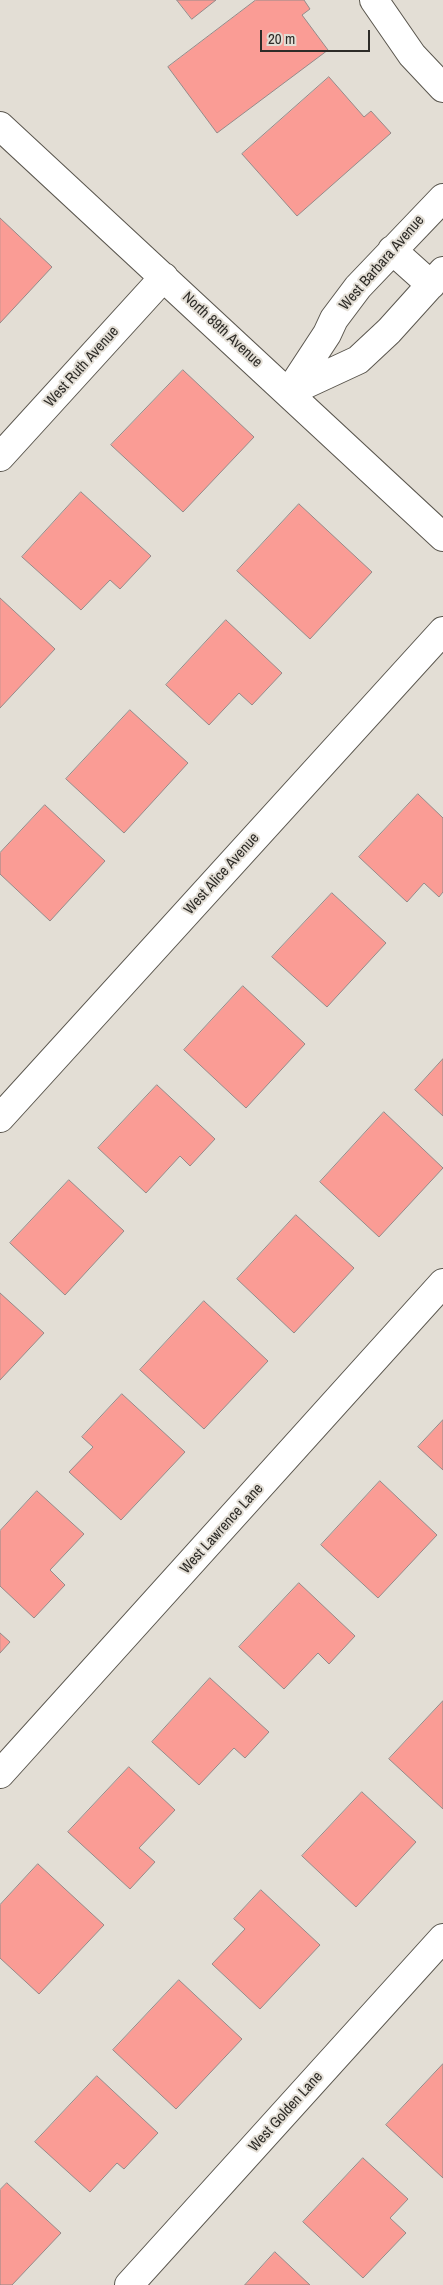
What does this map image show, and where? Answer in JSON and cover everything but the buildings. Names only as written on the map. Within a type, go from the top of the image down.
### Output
[{"type":"street","points":[[374,0],[412,55],[443,88]]},
{"type":"street","name":"North 89th Avenue","points":[[0,126],[443,536]]},
{"type":"street","name":"West Barbara Avenue","points":[[289,392],[327,334],[334,319],[358,287],[443,198]]},
{"type":"street","points":[[289,392],[358,360],[389,331],[437,278],[392,250]]},
{"type":"street","name":"West Ruth Avenue","points":[[0,458],[164,277]]},
{"type":"street","name":"West Alice Avenue","points":[[0,1118],[443,631]]},
{"type":"street","name":"West Lawrence Lane","points":[[0,1774],[443,1283]]},
{"type":"street","name":"West Golden Lane","points":[[129,2285],[443,1938]]}]
